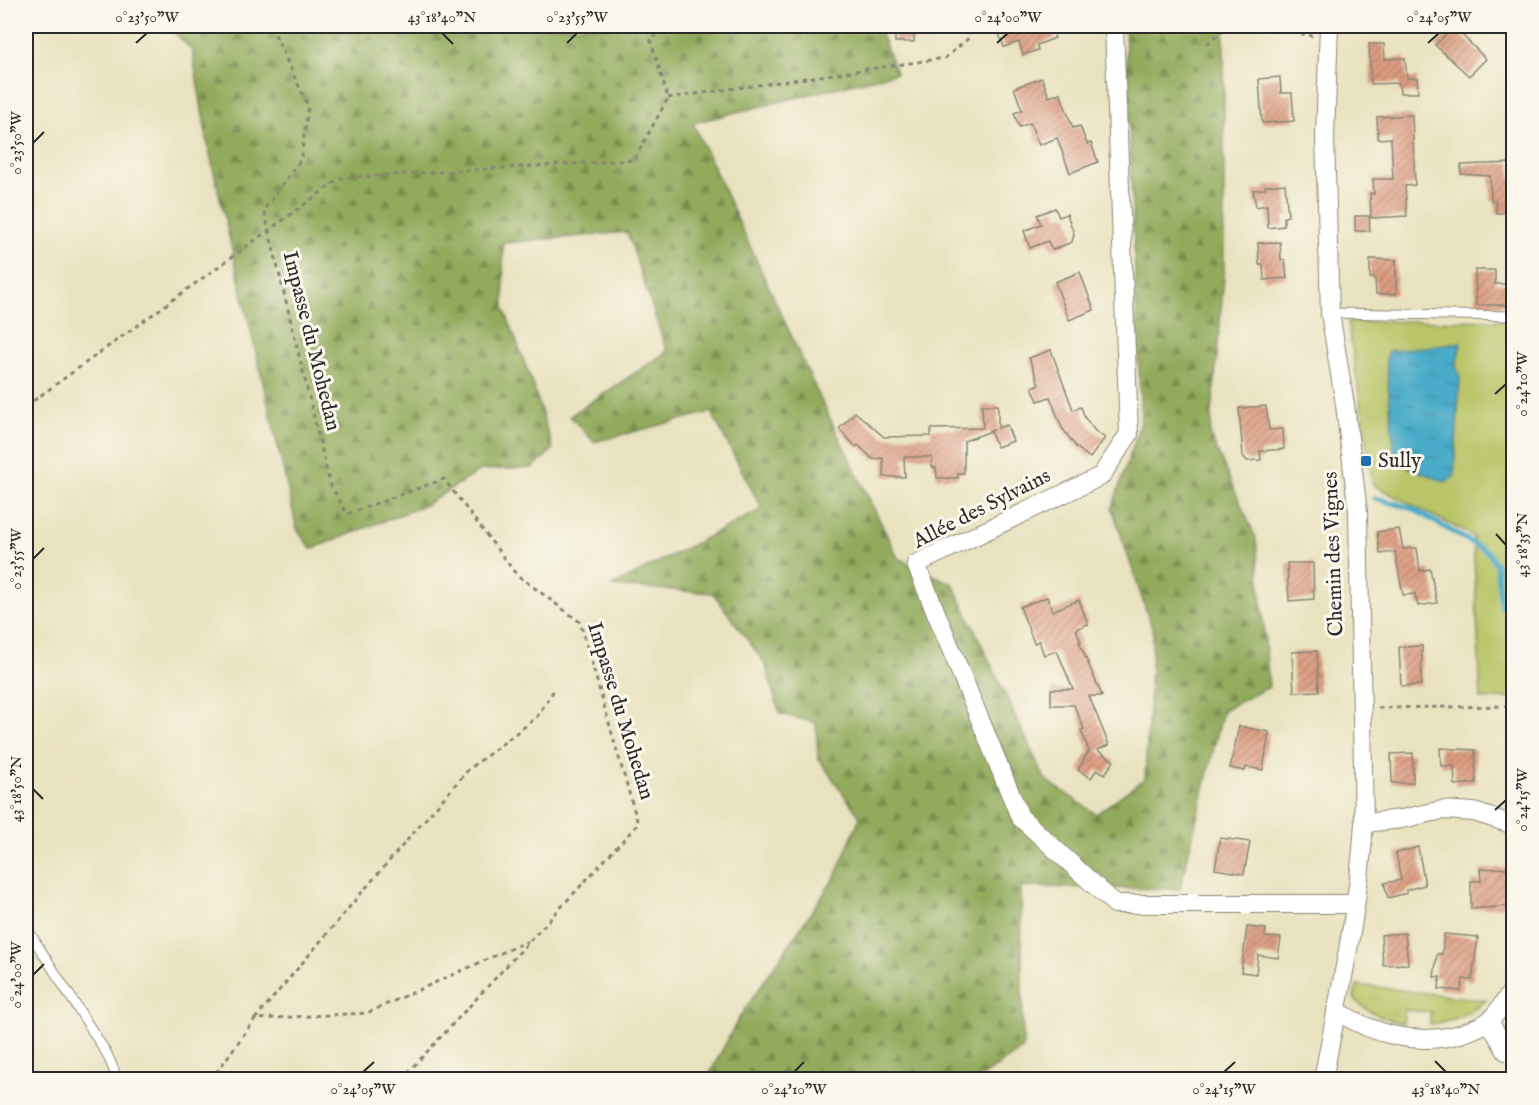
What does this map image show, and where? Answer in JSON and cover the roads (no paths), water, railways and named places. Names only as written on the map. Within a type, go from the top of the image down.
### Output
[{"type":"street","name":"Allée des Sylvains","points":[[1114,26],[1129,434],[1101,476],[916,564],[1020,817],[1114,904],[1355,904]]},
{"type":"street","name":"Chemin des Vignes","points":[[1323,1080],[1355,904],[1362,858],[1364,823],[1358,512],[1345,405],[1330,313],[1325,136],[1329,32]]},
{"type":"street","points":[[1364,823],[1402,819],[1442,810],[1473,812],[1514,825]]},
{"type":"street","points":[[1336,1010],[1383,1033],[1410,1040],[1440,1039],[1471,1030],[1489,1021],[1514,987]]},
{"type":"street","points":[[1489,1021],[1506,1051]]},
{"type":"lane","points":[[1330,313],[1514,316]]},
{"type":"lane","points":[[26,927],[107,1054],[117,1080]]},
{"type":"water","points":[[1461,343],[1456,366],[1460,377],[1454,476],[1446,482],[1408,467],[1394,453],[1386,360],[1389,351]]},
{"type":"waterway","points":[[1375,498],[1411,508],[1488,552],[1496,564],[1501,607]]},
{"type":"place","name":"Sully","points":[[1366,461]]}]
